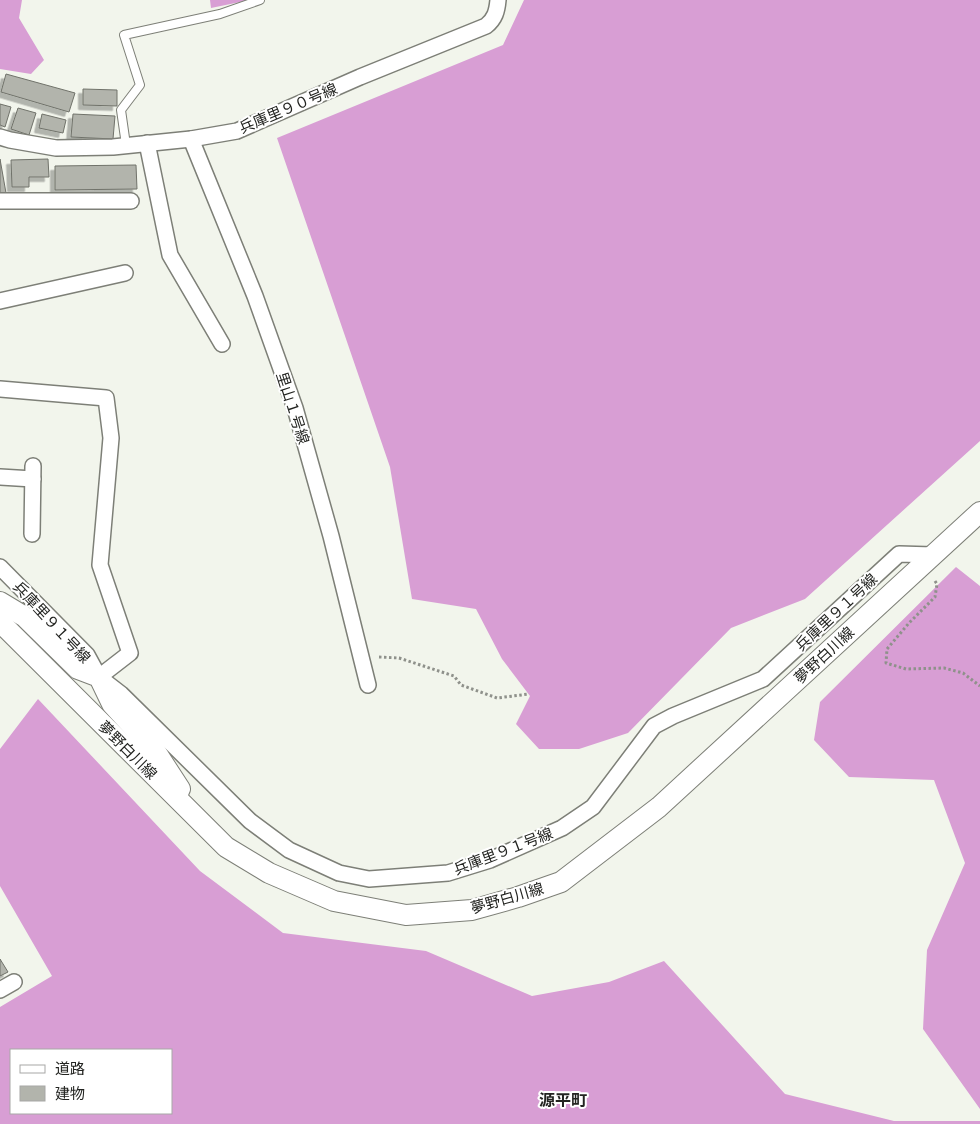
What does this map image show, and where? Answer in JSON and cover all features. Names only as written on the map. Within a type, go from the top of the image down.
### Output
[{"type":"street","name":"兵庫里９０号線","points":[[0,137],[56,148],[126,145],[191,139],[237,131],[360,77],[486,26],[492,21],[498,11],[498,0]]},
{"type":"street","name":"里山１号線","points":[[191,139],[254,296],[295,408],[331,536],[368,685]]},
{"type":"street","points":[[147,142],[170,255],[222,344]]},
{"type":"street","points":[[0,201],[131,201]]},
{"type":"street","points":[[0,301],[125,274]]},
{"type":"street","points":[[0,389],[106,398],[111,438],[100,565],[130,654],[99,677]]},
{"type":"street","points":[[0,477],[33,473],[32,534]]},
{"type":"street","name":"夢野白川線","points":[[0,622],[226,847],[268,873],[334,901],[406,915],[472,910],[562,882],[659,807],[980,512]]},
{"type":"street","name":"兵庫里９１号線","points":[[0,567],[87,655],[99,677],[121,694],[250,821],[289,850],[339,873],[369,879],[448,873],[490,860],[562,828],[593,807],[654,726],[673,716],[763,680],[899,554],[928,559]]},
{"type":"street","points":[[0,602],[25,617],[78,669],[99,677],[112,704],[156,752],[199,820]]},
{"type":"street","points":[[0,990],[14,982]]},
{"type":"lane","points":[[126,145],[121,110],[140,85],[124,36],[220,14],[260,0]]},
{"type":"path","points":[[928,559],[937,584],[935,597],[887,649],[886,663],[906,669],[944,668],[963,673],[980,686]]},
{"type":"path","points":[[361,657],[399,658],[454,676],[461,685],[497,698],[529,694]]},
{"type":"shaded area","points":[[0,0],[22,0],[19,18],[44,60],[31,74],[0,69]]},
{"type":"shaded area","points":[[210,0],[250,0],[211,8]]},
{"type":"shaded area","points":[[524,0],[980,0],[980,441],[805,599],[731,628],[628,733],[579,749],[539,749],[516,724],[530,696],[502,659],[476,609],[412,599],[390,467],[277,138],[503,45]]},
{"type":"shaded area","points":[[956,567],[980,586],[980,1109],[923,1029],[927,950],[965,863],[934,780],[849,777],[814,740],[820,702]]},
{"type":"shaded area","points":[[38,699],[200,871],[283,933],[426,951],[532,996],[609,982],[664,961],[785,1094],[894,1121],[980,1121],[980,1124],[0,1124],[0,1007],[52,976],[0,886],[0,749]]},
{"type":"building","points":[[6,74],[75,93],[69,112],[1,92]]},
{"type":"building","points":[[83,89],[117,90],[117,106],[83,105]]},
{"type":"building","points":[[0,104],[11,107],[5,127],[0,125]]},
{"type":"building","points":[[18,108],[36,113],[29,135],[11,129]]},
{"type":"building","points":[[42,114],[66,120],[63,133],[39,128]]},
{"type":"building","points":[[73,114],[115,116],[113,139],[71,137]]},
{"type":"building","points":[[0,159],[6,193],[0,193]]},
{"type":"building","points":[[48,159],[49,177],[29,177],[29,187],[12,187],[11,160]]},
{"type":"building","points":[[136,165],[137,189],[55,190],[55,166]]},
{"type":"building","points":[[0,959],[8,972],[0,976]]},
{"type":"district","name":"源平町","points":[[563,1100]]}]
